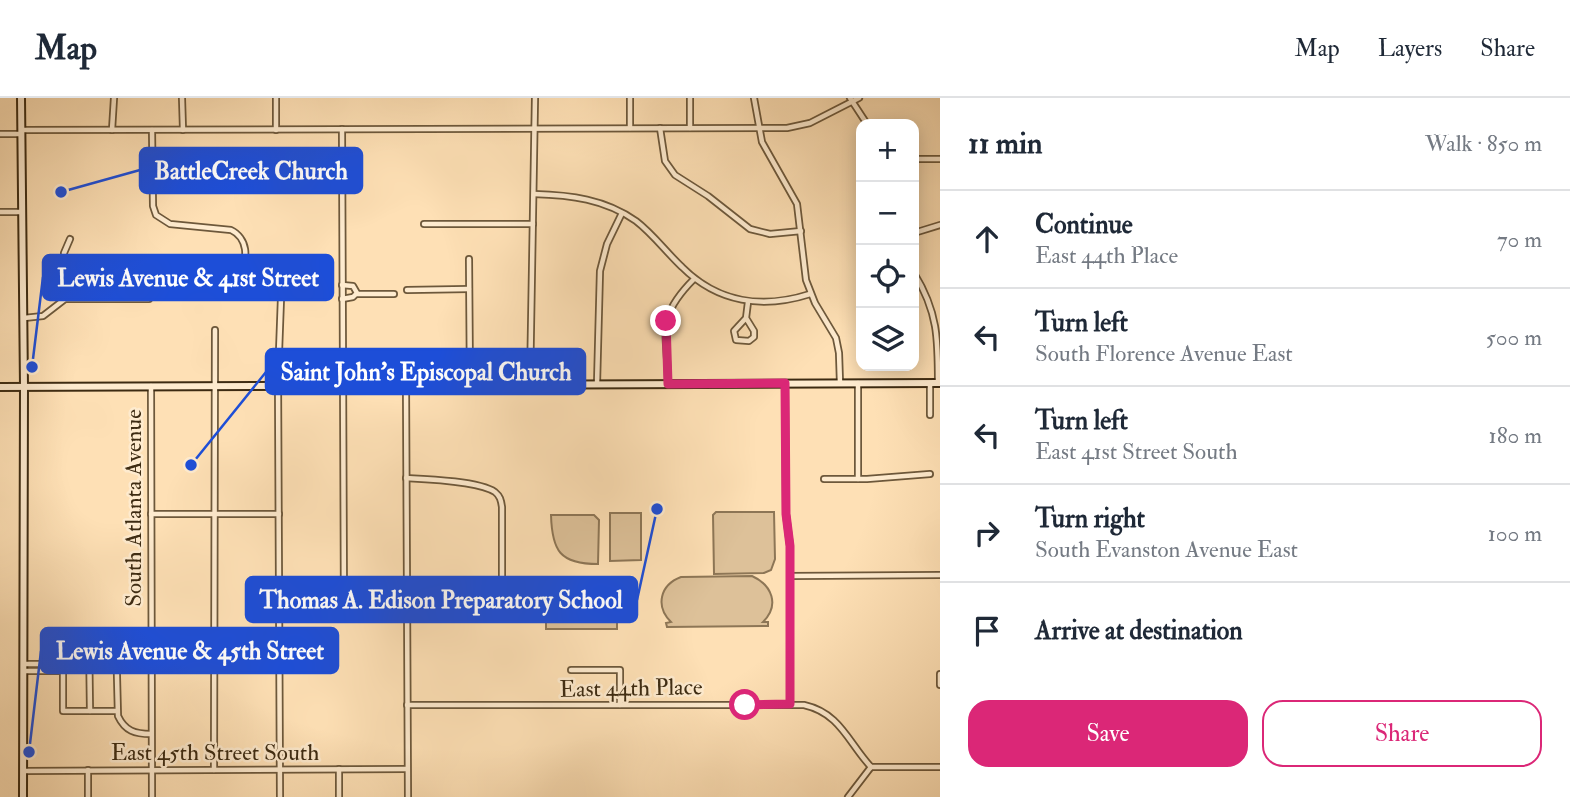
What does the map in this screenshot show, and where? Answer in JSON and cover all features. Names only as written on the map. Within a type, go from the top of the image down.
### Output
[{"type":"main road","points":[[21,98],[24,318],[23,797]]},
{"type":"main road","points":[[0,387],[939,383]]},
{"type":"street","points":[[112,130],[114,98]]},
{"type":"street","points":[[182,98],[183,130]]},
{"type":"street","points":[[276,98],[276,130]]},
{"type":"street","points":[[530,384],[535,98]]},
{"type":"street","points":[[629,98],[630,128]]},
{"type":"street","points":[[690,98],[690,128]]},
{"type":"street","points":[[754,98],[758,128],[767,154],[793,196],[800,216],[804,268],[810,294],[836,338],[840,383]]},
{"type":"street","points":[[0,134],[112,130],[794,127],[811,122],[859,98]]},
{"type":"street","points":[[851,100],[864,119]]},
{"type":"street","points":[[660,128],[665,161],[675,175],[750,229],[770,234],[801,231]]},
{"type":"street","points":[[342,129],[344,607]]},
{"type":"street","points":[[152,131],[153,206],[156,215],[170,224],[238,233],[244,243],[242,264],[234,273],[223,274]]},
{"type":"street","points":[[919,159],[940,159]]},
{"type":"street","points":[[534,194],[575,197],[601,203],[622,213],[654,237],[694,279],[721,294],[748,302],[775,303],[810,294]]},
{"type":"street","points":[[0,212],[22,212]]},
{"type":"street","points":[[597,384],[600,271],[607,244],[622,213]]},
{"type":"street","points":[[424,224],[533,225]]},
{"type":"street","points":[[919,231],[940,225]]},
{"type":"street","points":[[65,299],[64,253],[70,239]]},
{"type":"street","points":[[469,258],[470,385]]},
{"type":"street","points":[[668,384],[666,321],[674,300],[694,279]]},
{"type":"street","points":[[919,281],[932,310],[939,340],[939,383]]},
{"type":"street","points":[[342,285],[354,286],[357,294]]},
{"type":"street","points":[[280,797],[278,386],[281,299],[284,287]]},
{"type":"street","points":[[407,290],[469,289]]},
{"type":"street","points":[[342,299],[353,298],[357,294],[394,294]]},
{"type":"street","points":[[24,318],[43,316],[65,299],[149,299]]},
{"type":"street","points":[[746,318],[754,331],[754,337],[744,341],[736,340],[734,331],[746,318],[748,302]]},
{"type":"street","points":[[214,771],[215,330]]},
{"type":"street","points":[[785,383],[786,514],[790,546],[790,704]]},
{"type":"street","points":[[858,383],[858,479]]},
{"type":"street","points":[[930,383],[930,415]]},
{"type":"street","points":[[406,385],[408,797]]},
{"type":"street","name":"South Atlanta Avenue","points":[[151,386],[152,797]]},
{"type":"street","points":[[824,479],[930,474]]},
{"type":"street","points":[[406,478],[442,480],[491,489],[499,496],[502,506],[502,607]]},
{"type":"street","points":[[151,514],[279,514]]},
{"type":"street","points":[[790,576],[940,575]]},
{"type":"street","points":[[279,608],[531,607]]},
{"type":"street","points":[[116,710],[64,711],[63,638],[116,638],[116,710],[123,725],[131,731],[151,734]]},
{"type":"street","points":[[89,638],[90,711]]},
{"type":"street","points":[[24,667],[63,664]]},
{"type":"street","points":[[24,667],[63,671]]},
{"type":"street","points":[[571,670],[620,670],[620,705]]},
{"type":"street","points":[[940,674],[940,685]]},
{"type":"street","name":"East 44th Place","points":[[407,705],[811,706],[835,720],[871,767]]},
{"type":"street","points":[[848,797],[871,767],[940,767]]},
{"type":"street","points":[[339,769],[339,797]]},
{"type":"street","name":"East 45th Street South","points":[[23,771],[408,769]]},
{"type":"street","points":[[88,770],[88,797]]},
{"type":"shaded area","points":[[716,512],[774,512],[775,559],[771,570],[764,573],[714,574],[713,515]]},
{"type":"shaded area","points":[[610,513],[641,513],[641,560],[610,561]]},
{"type":"shaded area","points":[[551,515],[594,515],[599,520],[598,564],[575,561],[561,553],[553,538]]},
{"type":"shaded area","points":[[752,576],[765,585],[771,596],[771,609],[763,622],[768,622],[768,626],[667,627],[666,623],[671,622],[663,609],[662,596],[668,585],[674,581],[681,577]]},
{"type":"shaded area","points":[[617,594],[617,629],[546,629],[546,595]]},
{"type":"place","name":"BattleCreek Church","points":[[61,192]]},
{"type":"place","name":"Lewis Avenue & 41st Street","points":[[32,367]]},
{"type":"place","name":"Saint John's Episcopal Church","points":[[191,465]]},
{"type":"place","name":"Thomas A. Edison Preparatory School","points":[[657,509]]},
{"type":"place","name":"Lewis Avenue & 45th Street","points":[[29,752]]},
{"type":"route","points":[[666,321],[668,384],[785,383],[786,514],[790,546],[790,704],[745,705]]}]
